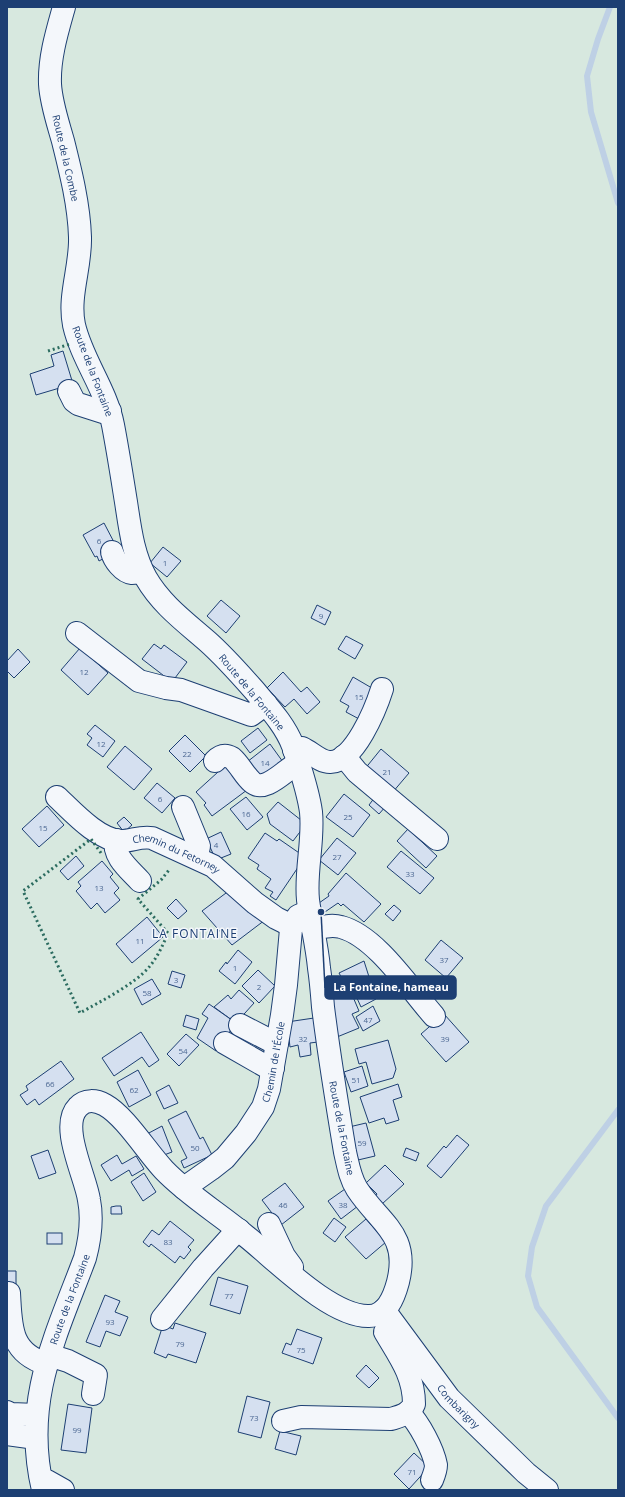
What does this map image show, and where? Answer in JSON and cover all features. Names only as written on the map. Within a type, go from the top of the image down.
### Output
[{"type":"street","name":"Route de la Combe","points":[[64,7],[54,44],[50,80],[52,96],[70,169],[78,216],[80,244],[73,310]]},
{"type":"street","name":"Route de la Fontaine","points":[[43,1486],[38,1462],[36,1438],[39,1401],[48,1359],[58,1327],[85,1258],[91,1222],[89,1197],[72,1137],[71,1126],[75,1109],[85,1102],[92,1100],[106,1105],[122,1120],[162,1168],[184,1188],[239,1230],[289,1274],[320,1296],[344,1310],[363,1316],[380,1313],[390,1303],[398,1285],[401,1268],[398,1243],[390,1229],[357,1188],[349,1171],[334,1088],[320,970],[307,883],[311,813],[296,756],[283,727],[266,704],[221,653],[168,606],[149,584],[142,571],[134,546],[110,411],[79,341],[74,323],[73,310]]},
{"type":"street","points":[[69,391],[74,401],[78,404],[103,412],[110,411]]},
{"type":"street","points":[[112,552],[114,557],[128,572],[134,573],[142,571]]},
{"type":"street","points":[[77,633],[139,681],[181,690],[251,715],[266,704]]},
{"type":"street","points":[[214,761],[227,755],[232,758],[253,783],[261,786],[267,785],[290,766],[302,748],[325,762],[338,760],[353,748],[365,730],[382,689]]},
{"type":"street","points":[[344,756],[357,772],[437,839]]},
{"type":"street","name":"Chemin du Fetorney","points":[[57,797],[104,837],[116,840],[144,837],[152,838],[193,858],[206,862],[220,872],[255,903],[276,918],[292,926]]},
{"type":"street","points":[[183,807],[199,846],[198,851]]},
{"type":"street","points":[[116,840],[116,851],[120,859],[140,881]]},
{"type":"street","points":[[292,926],[298,916],[328,925],[340,926],[354,931],[371,945],[393,967],[434,1016]]},
{"type":"street","name":"Chemin de l'École","points":[[184,1188],[222,1161],[246,1133],[263,1107],[269,1089],[273,1068],[286,985],[292,926]]},
{"type":"street","points":[[240,1025],[277,1043]]},
{"type":"street","points":[[225,1043],[267,1067],[273,1068]]},
{"type":"street","points":[[270,1224],[284,1256],[292,1268],[289,1274]]},
{"type":"street","points":[[162,1319],[203,1268],[239,1230]]},
{"type":"street","points":[[9,1293],[11,1329],[20,1347],[27,1354],[39,1361],[48,1359],[68,1361],[96,1375],[93,1394]]},
{"type":"street","points":[[283,1421],[301,1417],[391,1419],[404,1416],[408,1412],[414,1404],[412,1383],[380,1313]]},
{"type":"street","name":"Combarigny","points":[[380,1313],[449,1398],[526,1473],[546,1490]]},
{"type":"street","points":[[7,1412],[11,1414],[37,1415]]},
{"type":"street","points":[[408,1412],[416,1419],[422,1429],[434,1460],[436,1466],[432,1480]]},
{"type":"street","points":[[7,1434],[36,1438]]},
{"type":"street","points":[[43,1486],[47,1481],[63,1490]]},
{"type":"shaded area","points":[[7,7],[618,7],[618,1490],[7,1490]]},
{"type":"building","points":[[63,351],[73,384],[36,395],[30,374],[54,366],[51,355]]},
{"type":"building","points":[[104,523],[116,546],[108,556],[99,561],[97,556],[95,557],[83,535]]},
{"type":"building","points":[[163,547],[181,561],[167,577],[150,563]]},
{"type":"building","points":[[221,600],[240,616],[226,633],[207,616]]},
{"type":"building","points":[[317,605],[331,612],[325,625],[311,618]]},
{"type":"building","points":[[346,636],[363,645],[355,659],[338,649]]},
{"type":"building","points":[[154,644],[161,649],[164,645],[187,662],[172,682],[142,659]]},
{"type":"building","points":[[80,648],[108,673],[88,695],[61,670]]},
{"type":"building","points":[[18,649],[30,662],[14,678],[7,671],[7,661]]},
{"type":"building","points":[[283,672],[301,692],[307,687],[320,702],[307,714],[294,699],[285,707],[267,688]]},
{"type":"building","points":[[353,677],[377,691],[361,720],[346,712],[349,706],[340,701]]},
{"type":"building","points":[[95,725],[115,741],[103,757],[87,745],[92,738],[87,734]]},
{"type":"building","points":[[258,728],[267,740],[250,753],[241,741]]},
{"type":"building","points":[[185,735],[206,756],[190,772],[169,751]]},
{"type":"building","points":[[270,744],[283,762],[261,780],[247,762]]},
{"type":"building","points":[[125,746],[152,769],[134,790],[107,767]]},
{"type":"building","points":[[381,749],[409,773],[392,793],[364,770]]},
{"type":"building","points":[[229,762],[247,790],[212,816],[204,805],[206,803],[196,792]]},
{"type":"building","points":[[157,783],[175,798],[162,813],[144,798]]},
{"type":"building","points":[[344,794],[370,815],[353,837],[326,817]]},
{"type":"building","points":[[246,797],[263,817],[247,830],[230,809]]},
{"type":"building","points":[[375,797],[386,806],[379,814],[369,805]]},
{"type":"building","points":[[278,802],[306,824],[293,841],[270,824],[267,814]]},
{"type":"building","points":[[47,806],[64,825],[39,847],[22,829]]},
{"type":"building","points":[[124,817],[132,825],[124,832],[117,823]]},
{"type":"building","points":[[408,829],[437,856],[426,868],[397,841]]},
{"type":"building","points":[[221,832],[231,854],[216,860],[210,847],[208,848],[204,840]]},
{"type":"building","points":[[265,833],[277,841],[279,839],[305,857],[276,900],[270,896],[273,892],[265,888],[271,879],[257,869],[259,865],[248,858]]},
{"type":"building","points":[[337,838],[356,853],[338,875],[319,860]]},
{"type":"building","points":[[401,851],[434,878],[420,894],[387,867]]},
{"type":"building","points":[[76,856],[84,866],[68,880],[60,871]]},
{"type":"building","points":[[102,861],[113,874],[110,877],[119,888],[114,893],[120,900],[105,913],[97,903],[91,909],[76,891],[81,886],[78,882]]},
{"type":"building","points":[[346,873],[381,904],[364,922],[343,904],[341,906],[338,903],[322,914],[319,903],[329,896],[328,894]]},
{"type":"building","points":[[230,890],[265,920],[232,945],[202,911]]},
{"type":"building","points":[[176,899],[187,911],[178,919],[167,908]]},
{"type":"building","points":[[394,905],[401,911],[393,921],[385,914]]},
{"type":"building","points":[[147,917],[163,937],[132,963],[116,944]]},
{"type":"building","points":[[441,940],[463,958],[446,978],[425,960]]},
{"type":"building","points":[[238,950],[252,962],[235,984],[219,971],[226,962],[227,964]]},
{"type":"building","points":[[364,961],[376,999],[361,1007],[356,996],[353,997],[359,1011],[352,1014],[359,1028],[337,1037],[331,992],[345,984],[339,973]]},
{"type":"building","points":[[258,970],[275,986],[259,1003],[242,986]]},
{"type":"building","points":[[172,971],[185,975],[181,988],[168,984]]},
{"type":"building","points":[[152,979],[161,994],[142,1005],[134,989]]},
{"type":"building","points":[[239,990],[254,1003],[236,1023],[214,1007],[228,995],[231,999]]},
{"type":"building","points":[[209,1004],[236,1023],[216,1051],[197,1038],[208,1018],[202,1014]]},
{"type":"building","points":[[373,1006],[380,1021],[363,1031],[356,1017]]},
{"type":"building","points":[[444,1014],[469,1042],[446,1062],[421,1034]]},
{"type":"building","points":[[186,1015],[199,1019],[196,1030],[183,1026]]},
{"type":"building","points":[[314,1018],[318,1042],[310,1043],[311,1055],[300,1057],[298,1045],[290,1047],[287,1022]]},
{"type":"building","points":[[141,1032],[159,1060],[149,1067],[142,1057],[114,1076],[102,1058]]},
{"type":"building","points":[[186,1034],[199,1045],[179,1066],[167,1054]]},
{"type":"building","points":[[388,1040],[396,1069],[393,1078],[372,1084],[366,1062],[359,1064],[355,1049]]},
{"type":"building","points":[[61,1061],[74,1079],[39,1105],[35,1099],[27,1105],[20,1095],[28,1090],[26,1086]]},
{"type":"building","points":[[362,1066],[368,1086],[351,1092],[344,1072]]},
{"type":"building","points":[[138,1070],[151,1095],[129,1107],[117,1082]]},
{"type":"building","points":[[398,1084],[402,1097],[393,1100],[399,1120],[386,1124],[384,1118],[369,1123],[360,1097]]},
{"type":"building","points":[[169,1085],[178,1103],[164,1109],[156,1092]]},
{"type":"building","points":[[186,1111],[200,1139],[203,1137],[212,1155],[184,1168],[181,1161],[187,1158],[168,1120]]},
{"type":"building","points":[[366,1123],[375,1156],[358,1160],[349,1127]]},
{"type":"building","points":[[162,1126],[172,1152],[164,1155],[147,1134]]},
{"type":"building","points":[[457,1135],[469,1145],[441,1178],[427,1166],[444,1146],[446,1148]]},
{"type":"building","points":[[406,1148],[419,1153],[416,1161],[403,1156]]},
{"type":"building","points":[[48,1150],[56,1173],[39,1179],[31,1156]]},
{"type":"building","points":[[117,1155],[122,1164],[136,1156],[144,1169],[132,1176],[129,1170],[111,1181],[101,1165]]},
{"type":"building","points":[[385,1165],[404,1184],[382,1204],[375,1197],[377,1194],[366,1183]]},
{"type":"building","points":[[144,1173],[156,1192],[143,1201],[131,1182]]},
{"type":"building","points":[[285,1183],[304,1207],[281,1225],[262,1200]]},
{"type":"building","points":[[345,1189],[358,1206],[341,1219],[328,1201]]},
{"type":"building","points":[[121,1206],[122,1214],[111,1214],[111,1207]]},
{"type":"building","points":[[334,1218],[346,1227],[335,1242],[323,1233]]},
{"type":"building","points":[[366,1219],[386,1242],[366,1259],[345,1237]]},
{"type":"building","points":[[170,1221],[194,1240],[188,1247],[191,1250],[184,1259],[180,1256],[175,1263],[151,1244],[149,1247],[143,1242],[152,1230],[159,1235]]},
{"type":"building","points":[[47,1233],[62,1233],[62,1244],[47,1244]]},
{"type":"building","points":[[7,1271],[16,1271],[16,1289],[7,1290]]},
{"type":"building","points":[[218,1277],[248,1286],[240,1314],[210,1305]]},
{"type":"building","points":[[105,1295],[120,1301],[115,1312],[128,1317],[120,1336],[106,1331],[100,1347],[86,1342]]},
{"type":"building","points":[[175,1323],[206,1333],[196,1363],[168,1354],[166,1358],[154,1353],[163,1325],[173,1329]]},
{"type":"building","points":[[297,1329],[322,1338],[313,1364],[282,1353],[286,1343],[291,1345]]},
{"type":"building","points":[[366,1365],[379,1378],[369,1388],[356,1376]]},
{"type":"building","points":[[247,1396],[270,1402],[261,1438],[238,1432]]},
{"type":"building","points":[[68,1404],[92,1408],[86,1453],[61,1450]]},
{"type":"building","points":[[280,1431],[301,1436],[296,1455],[275,1449]]},
{"type":"building","points":[[414,1453],[429,1467],[409,1489],[394,1474]]},
{"type":"waterway","points":[[610,7],[598,39],[587,76],[591,112],[618,203]]},
{"type":"waterway","points":[[618,1110],[546,1206],[532,1247],[528,1276],[537,1307],[618,1418]]},
{"type":"hedge","points":[[48,351],[70,344],[70,346]]},
{"type":"hedge","points":[[101,853],[91,839],[23,891],[80,1013],[135,980],[150,966],[155,958],[168,933],[138,899],[161,880],[169,870]]},
{"type":"place","name":"La Fontaine, hameau","points":[[321,912]]},
{"type":"district","name":"LA FONTAINE","points":[[195,933]]}]
